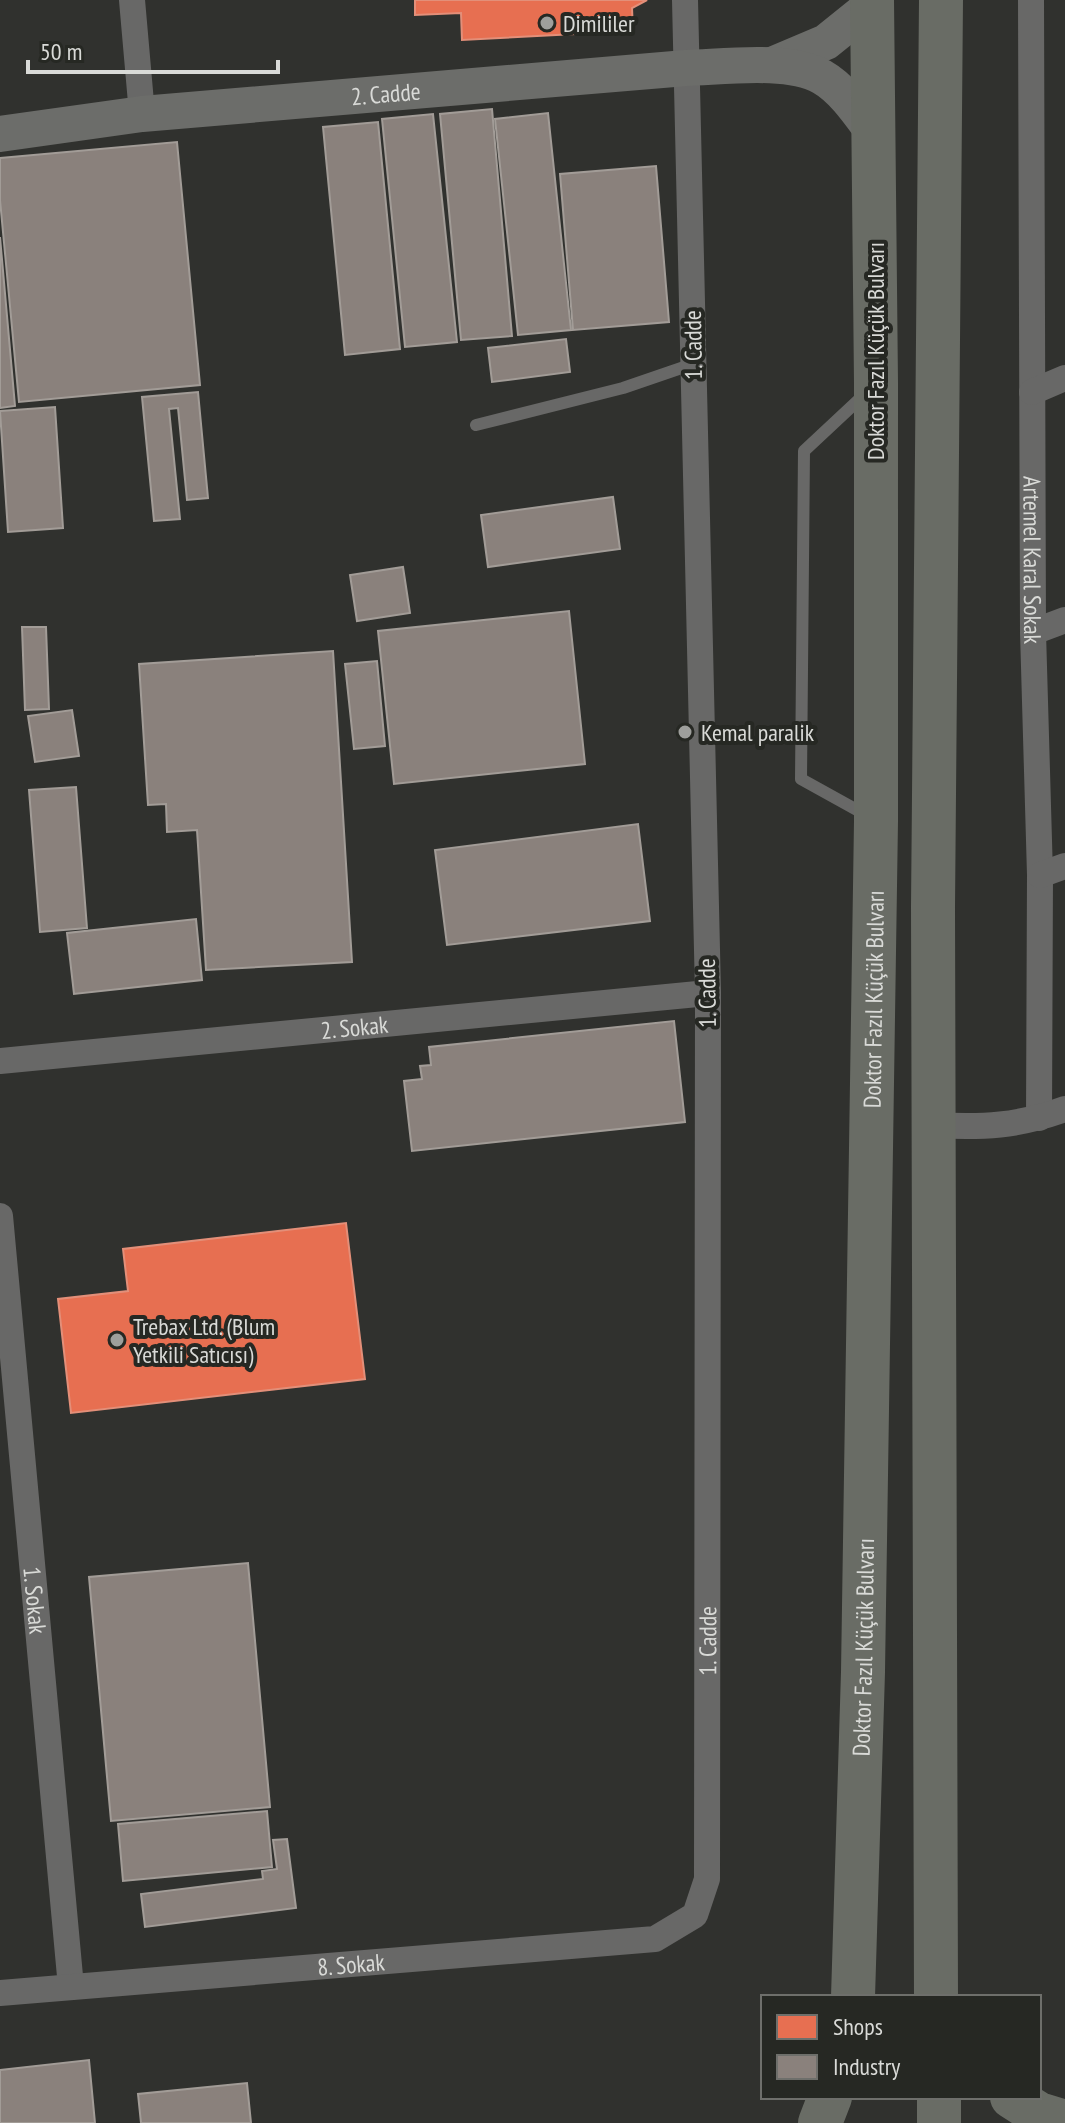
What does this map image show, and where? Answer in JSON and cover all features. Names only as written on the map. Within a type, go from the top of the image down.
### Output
[{"type":"highway","points":[[936,1995],[933,1125],[941,0]]},
{"type":"highway","name":"Doktor Fazıl Küçük Bulvarı","points":[[853,1995],[863,1656],[876,821],[872,3]]},
{"type":"highway","points":[[934,1921],[952,1995]]},
{"type":"highway","points":[[820,2123],[829,2099]]},
{"type":"highway","points":[[850,2099],[850,2123]]},
{"type":"highway","points":[[939,2099],[939,2123]]},
{"type":"highway","points":[[1015,2099],[1039,2114],[1065,2122]]},
{"type":"street","points":[[132,0],[142,114]]},
{"type":"street","name":"1. Cadde","points":[[685,0],[708,993],[707,1879],[695,1915]]},
{"type":"street","name":"Artemel Karal Sokak","points":[[1031,0],[1033,632],[1040,875],[1039,1118]]},
{"type":"street","name":"2. Cadde","points":[[774,64],[826,42],[872,3]]},
{"type":"street","name":"2. Cadde","points":[[0,134],[142,114],[686,68],[774,64],[821,77],[851,103],[873,132]]},
{"type":"street","points":[[1032,392],[1065,378]]},
{"type":"street","points":[[1033,632],[1065,620]]},
{"type":"street","points":[[1040,875],[1065,866]]},
{"type":"street","name":"2. Sokak","points":[[0,1061],[708,993]]},
{"type":"street","points":[[933,1125],[979,1128],[1039,1118],[1065,1109]]},
{"type":"street","name":"1. Sokak","points":[[0,1216],[71,1987]]},
{"type":"street","name":"8. Sokak","points":[[0,1993],[655,1939],[695,1915]]},
{"type":"lane","points":[[476,425],[623,388],[693,364]]},
{"type":"lane","points":[[876,383],[804,451],[801,779],[876,821]]},
{"type":"building: Shops","name":"Dimililer","points":[[415,0],[647,0],[632,8],[633,31],[462,40],[461,13],[415,15]]},
{"type":"building: Shops","points":[[346,1223],[365,1379],[71,1413],[58,1299],[128,1291],[123,1249]]},
{"type":"building: Industry","points":[[492,109],[512,336],[461,340],[440,114]]},
{"type":"building: Industry","points":[[548,113],[571,330],[518,335],[495,119]]},
{"type":"building: Industry","points":[[433,114],[457,342],[405,347],[382,119]]},
{"type":"building: Industry","points":[[378,122],[400,349],[345,355],[323,127]]},
{"type":"building: Industry","points":[[177,142],[200,385],[19,402],[0,200],[0,158]]},
{"type":"building: Industry","points":[[656,166],[669,322],[573,330],[560,174]]},
{"type":"building: Industry","points":[[0,237],[15,406],[0,408]]},
{"type":"building: Industry","points":[[566,339],[570,372],[492,382],[488,348]]},
{"type":"building: Industry","points":[[198,392],[208,498],[187,500],[178,408],[169,409],[180,519],[154,521],[142,397]]},
{"type":"building: Industry","points":[[55,407],[63,528],[8,532],[0,411]]},
{"type":"building: Industry","points":[[613,497],[620,549],[488,567],[481,515]]},
{"type":"building: Industry","points":[[403,567],[410,613],[357,621],[350,575]]},
{"type":"building: Industry","points":[[569,611],[585,764],[394,784],[378,631]]},
{"type":"building: Industry","points":[[22,627],[46,627],[49,709],[25,710]]},
{"type":"building: Industry","points":[[333,651],[352,962],[206,970],[197,830],[167,832],[166,804],[148,805],[139,664]]},
{"type":"building: Industry","points":[[377,661],[385,746],[354,749],[345,664]]},
{"type":"building: Industry","points":[[72,710],[79,756],[35,762],[28,716]]},
{"type":"building: Industry","points":[[76,787],[87,928],[40,932],[29,790]]},
{"type":"building: Industry","points":[[638,824],[650,921],[447,945],[435,850]]},
{"type":"building: Industry","points":[[196,919],[202,980],[74,994],[67,933]]},
{"type":"building: Industry","points":[[674,1021],[685,1122],[412,1151],[404,1081],[422,1079],[420,1066],[431,1065],[429,1047]]},
{"type":"building: Industry","points":[[248,1563],[270,1807],[111,1821],[89,1577]]},
{"type":"building: Industry","points":[[267,1811],[272,1867],[123,1881],[118,1824]]},
{"type":"building: Industry","points":[[287,1839],[296,1908],[145,1927],[141,1894],[263,1879],[262,1871],[277,1869],[273,1840]]},
{"type":"building: Industry","points":[[89,2060],[95,2123],[0,2123],[0,2070]]},
{"type":"building: Industry","points":[[247,2083],[251,2123],[141,2123],[138,2094]]},
{"type":"place","name":"Dimililer","points":[[547,23]]},
{"type":"place","name":"Kemal paralik","points":[[685,732]]},
{"type":"place","name":"Trebax Ltd. (Blum Yetkili Satıcısı)","points":[[117,1340]]}]
